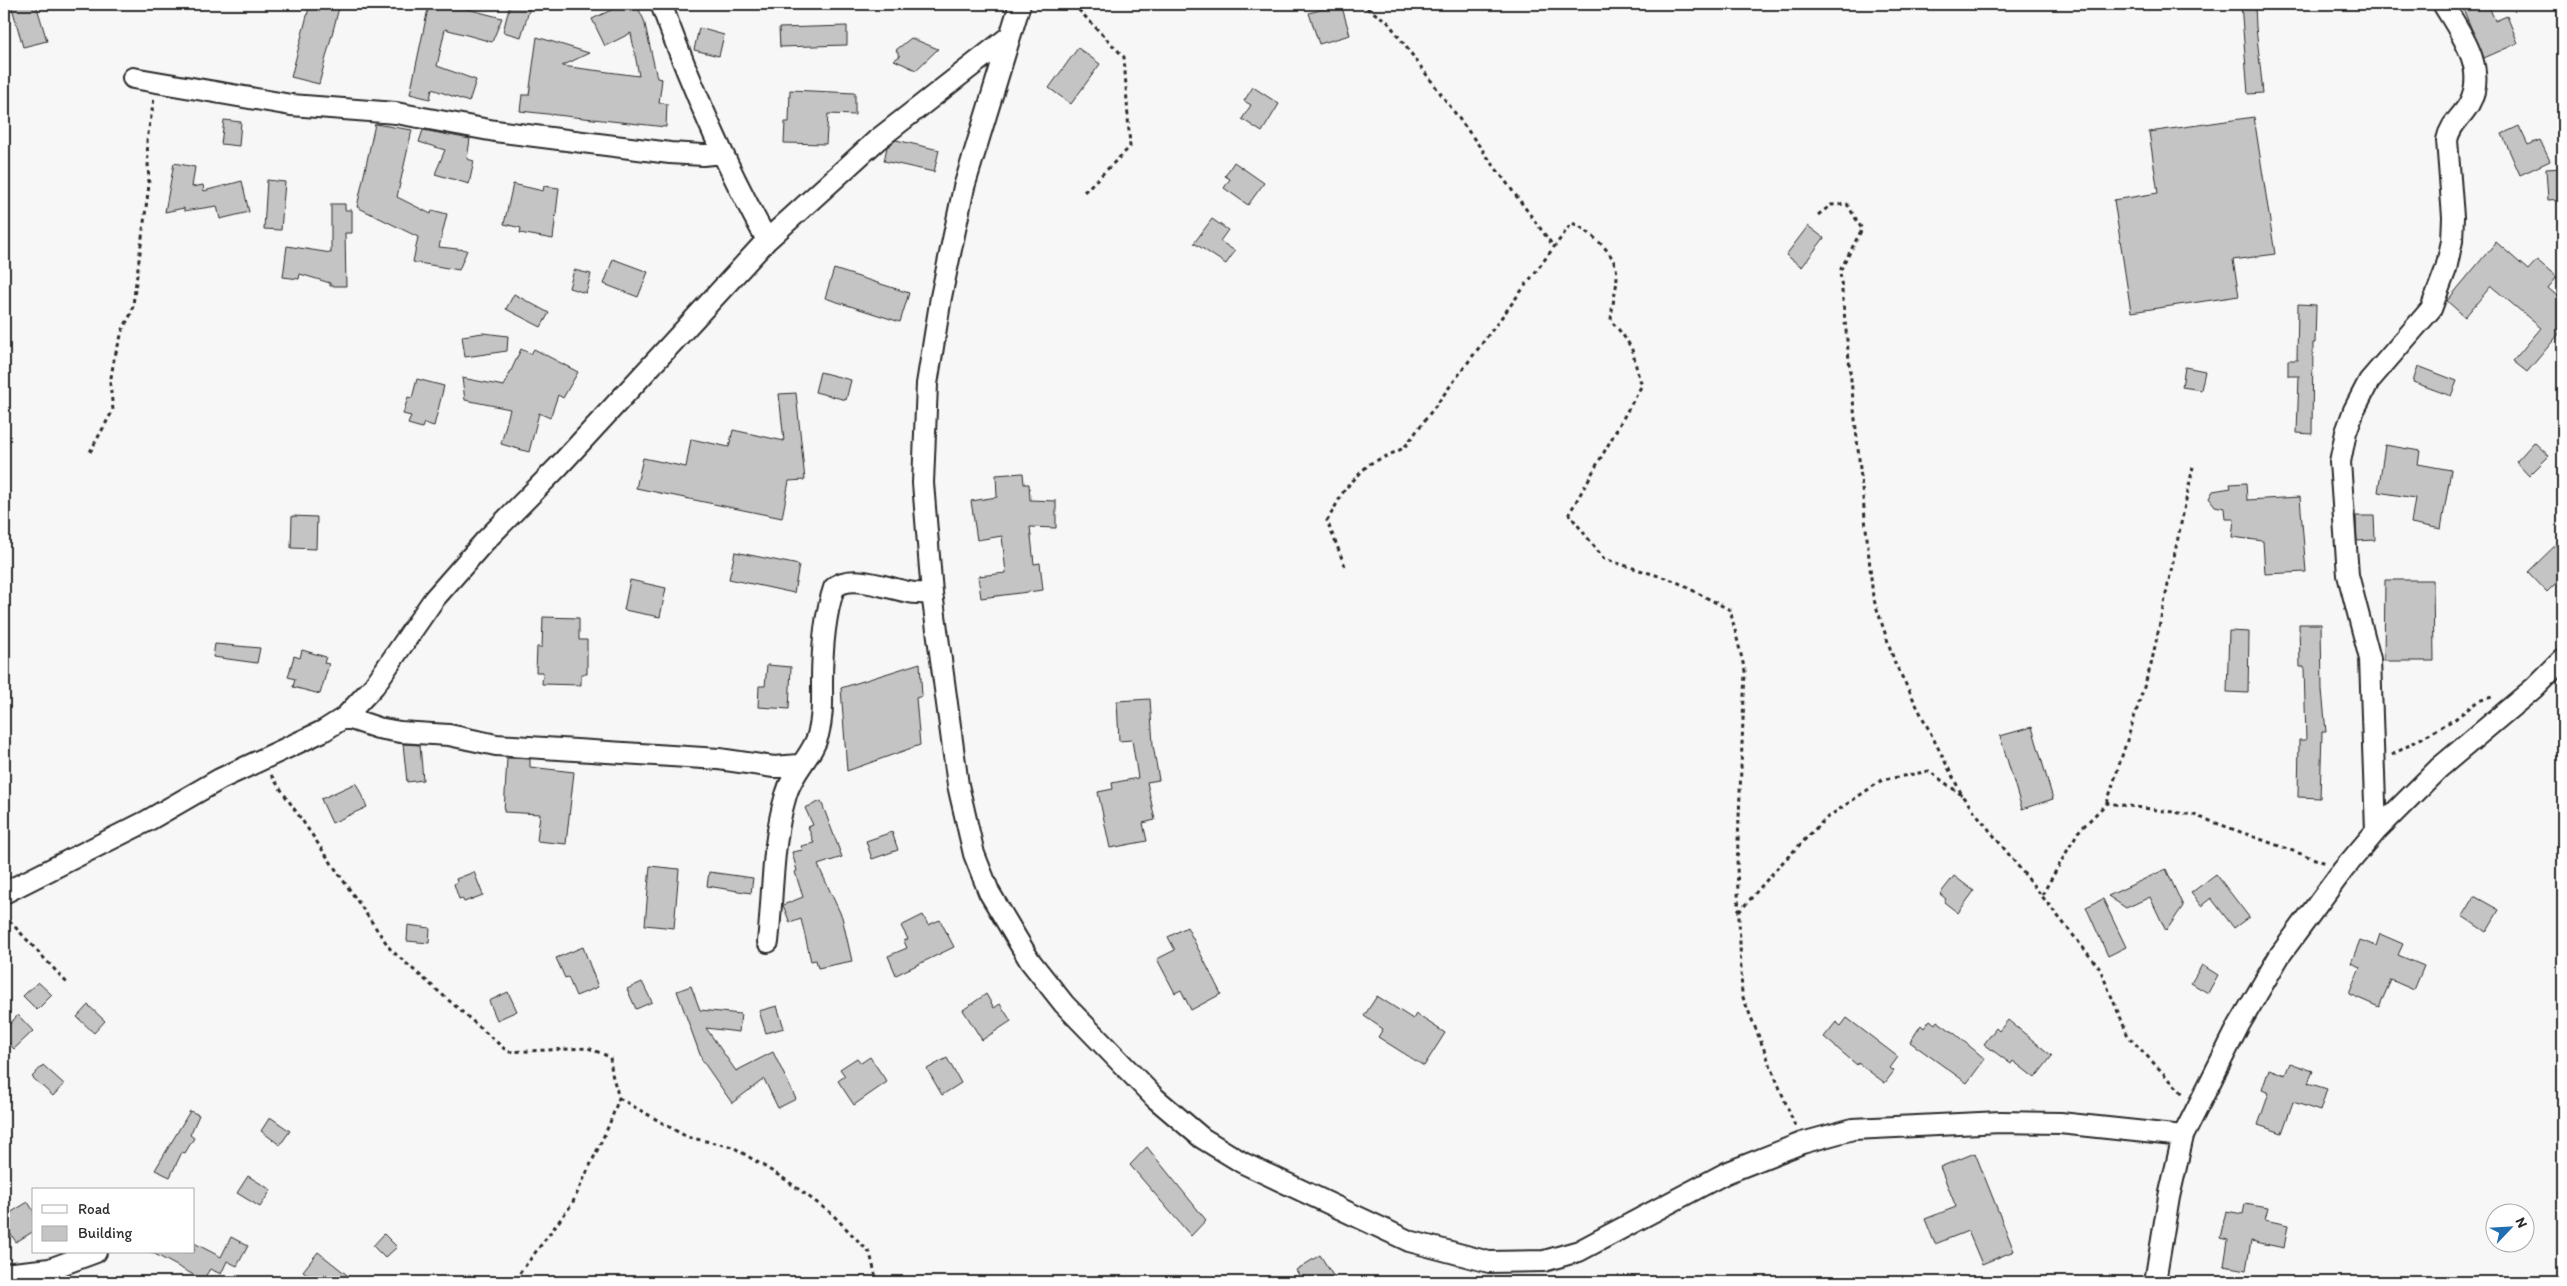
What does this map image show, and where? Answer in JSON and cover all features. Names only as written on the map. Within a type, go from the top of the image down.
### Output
[{"type":"street","points":[[660,4],[696,99],[767,240]]},
{"type":"street","points":[[1020,4],[964,187],[941,297],[927,384],[923,483],[932,593],[958,785],[974,854],[989,892],[1030,961],[1064,1004],[1155,1098],[1202,1138],[1242,1163],[1408,1241],[1489,1262],[1517,1263],[1544,1261],[1579,1252],[1726,1172],[1802,1143],[1853,1129],[2001,1122],[2060,1123],[2183,1136]]},
{"type":"street","points":[[2376,831],[2370,658],[2348,575],[2340,462],[2346,432],[2354,410],[2370,381],[2431,309],[2446,269],[2452,240],[2453,217],[2447,140],[2448,131],[2468,106],[2476,91],[2476,76],[2473,60],[2443,4]]},
{"type":"street","points":[[4,893],[147,821],[260,759],[323,731],[345,717],[370,691],[434,599],[484,542],[558,467],[767,240],[878,140],[1010,36]]},
{"type":"street","points":[[133,78],[268,102],[396,113],[495,131],[670,153],[703,155],[722,153]]},
{"type":"street","points":[[768,942],[778,838],[785,797],[799,765],[815,744],[823,709],[824,638],[834,588],[840,583],[847,581],[878,585],[910,593],[932,593]]},
{"type":"street","points":[[2155,1282],[2169,1197],[2183,1136],[2239,1025],[2280,955],[2343,870],[2376,831],[2439,768],[2534,688],[2563,660]]},
{"type":"street","points":[[345,717],[393,731],[449,735],[496,745],[702,758],[774,766],[799,765]]},
{"type":"street","points":[[4,1274],[50,1270],[91,1254]]},
{"type":"path","points":[[1073,4],[1124,57],[1130,147],[1083,193]]},
{"type":"path","points":[[1360,4],[1387,21],[1554,247]]},
{"type":"path","points":[[90,452],[113,410],[110,384],[114,359],[123,330],[132,312],[149,185],[147,140],[154,105],[155,82]]},
{"type":"path","points":[[1818,215],[1831,205],[1847,204],[1862,228],[1840,271],[1873,597],[1895,663],[1963,797],[2100,969],[2128,1036],[2196,1108]]},
{"type":"path","points":[[1345,566],[1327,521],[1344,489],[1369,464],[1404,448],[1572,223],[1581,226],[1607,249],[1618,267],[1611,321],[1622,333],[1632,351],[1635,368],[1642,384],[1569,514],[1604,559],[1675,581],[1730,610],[1746,671],[1738,866],[1742,995],[1802,1143]]},
{"type":"path","points":[[2042,895],[2078,832],[2107,803],[2151,665],[2193,467]]},
{"type":"path","points":[[2375,765],[2456,719],[2478,700],[2496,696]]},
{"type":"path","points":[[260,759],[390,950],[508,1052],[588,1048],[610,1057],[612,1074],[619,1098],[609,1125],[572,1204],[514,1282]]},
{"type":"path","points":[[1739,912],[1779,866],[1825,819],[1882,780],[1929,771],[1963,797]]},
{"type":"path","points":[[2107,803],[2194,815],[2343,870]]},
{"type":"path","points":[[4,915],[69,985]]},
{"type":"path","points":[[619,1098],[687,1137],[733,1147],[786,1180],[831,1213],[870,1252],[877,1282]]},
{"type":"building","points":[[11,4],[36,4],[47,41],[23,47]]},
{"type":"building","points":[[310,4],[340,4],[319,84],[291,77]]},
{"type":"building","points":[[429,4],[448,4],[502,18],[492,42],[445,29],[437,66],[476,80],[469,102],[432,89],[430,99],[410,94]]},
{"type":"building","points":[[510,4],[531,4],[521,37],[503,32]]},
{"type":"building","points":[[624,4],[636,4],[644,20],[657,78],[662,79],[659,103],[667,104],[666,127],[520,111],[522,95],[529,95],[537,37],[589,53],[562,66],[639,76],[631,33],[605,46],[592,19]]},
{"type":"building","points":[[1341,4],[1350,35],[1319,44],[1309,13]]},
{"type":"building","points":[[2241,4],[2255,4],[2263,93],[2248,94]]},
{"type":"building","points":[[2461,4],[2488,4],[2495,21],[2507,16],[2518,43],[2484,58]]},
{"type":"building","points":[[847,26],[847,45],[780,47],[779,28]]},
{"type":"building","points":[[699,28],[724,35],[719,56],[694,50]]},
{"type":"building","points":[[911,38],[938,49],[916,70],[894,60],[900,56],[896,50]]},
{"type":"building","points":[[1078,48],[1100,64],[1071,104],[1049,88]]},
{"type":"building","points":[[1253,87],[1279,104],[1262,132],[1242,119],[1251,105],[1244,101]]},
{"type":"building","points":[[790,90],[855,93],[855,115],[828,114],[826,144],[784,143],[785,122],[789,122]]},
{"type":"building","points":[[2254,117],[2275,254],[2233,260],[2239,296],[2131,312],[2114,200],[2158,193],[2149,132]]},
{"type":"building","points":[[224,120],[241,122],[239,146],[221,144]]},
{"type":"building","points":[[375,124],[412,130],[397,197],[431,214],[432,210],[447,214],[439,247],[467,250],[459,270],[413,262],[418,237],[357,207]]},
{"type":"building","points":[[2519,126],[2528,145],[2540,140],[2550,161],[2520,175],[2502,134]]},
{"type":"building","points":[[423,130],[470,139],[467,159],[474,161],[469,184],[435,174],[445,150],[419,142]]},
{"type":"building","points":[[896,140],[939,150],[934,172],[884,161],[887,147]]},
{"type":"building","points":[[1234,162],[1264,183],[1248,205],[1224,188],[1230,179],[1225,176]]},
{"type":"building","points":[[174,163],[195,167],[192,187],[203,185],[204,191],[242,181],[249,212],[220,219],[217,206],[184,211],[184,208],[165,212]]},
{"type":"building","points":[[2562,168],[2563,199],[2548,200],[2546,169]]},
{"type":"building","points":[[267,180],[285,182],[281,230],[264,229]]},
{"type":"building","points":[[513,184],[543,191],[544,186],[559,188],[553,239],[520,233],[521,228],[504,224]]},
{"type":"building","points":[[331,204],[345,204],[345,210],[352,210],[352,233],[345,233],[346,286],[330,286],[330,283],[300,274],[299,279],[283,277],[287,246],[331,253]]},
{"type":"building","points":[[1212,219],[1228,230],[1220,241],[1235,251],[1226,264],[1194,243]]},
{"type":"building","points":[[1808,226],[1824,238],[1802,267],[1786,255]]},
{"type":"building","points":[[2496,242],[2528,270],[2537,260],[2557,277],[2548,288],[2563,301],[2563,329],[2527,372],[2513,361],[2541,328],[2491,286],[2465,317],[2447,301]]},
{"type":"building","points":[[613,259],[648,272],[638,297],[604,284]]},
{"type":"building","points":[[834,269],[909,293],[900,322],[825,298]]},
{"type":"building","points":[[574,270],[591,274],[586,293],[569,288]]},
{"type":"building","points":[[514,294],[549,313],[541,327],[506,309]]},
{"type":"building","points":[[2298,304],[2316,305],[2315,343],[2313,343],[2312,434],[2297,433],[2299,376],[2288,376],[2288,360],[2297,360]]},
{"type":"building","points":[[483,333],[508,336],[507,351],[465,357],[462,336]]},
{"type":"building","points":[[521,349],[531,354],[534,349],[578,372],[563,398],[558,395],[550,418],[539,413],[529,452],[501,444],[510,409],[465,400],[462,378],[504,386]]},
{"type":"building","points":[[2418,366],[2457,381],[2451,396],[2413,382]]},
{"type":"building","points":[[2185,367],[2205,371],[2201,390],[2182,387]]},
{"type":"building","points":[[820,372],[851,380],[846,400],[815,392]]},
{"type":"building","points":[[417,379],[444,386],[434,426],[424,423],[422,428],[408,424],[411,416],[403,414],[408,397],[412,398]]},
{"type":"building","points":[[796,393],[805,480],[789,481],[782,518],[636,488],[643,458],[686,467],[691,439],[729,447],[733,430],[784,441],[779,394]]},
{"type":"building","points":[[2534,442],[2549,456],[2529,476],[2516,462]]},
{"type":"building","points":[[2385,445],[2420,451],[2418,464],[2451,470],[2441,529],[2411,523],[2415,498],[2378,492]]},
{"type":"building","points":[[1023,473],[1024,484],[1029,484],[1030,500],[1056,501],[1056,528],[1030,527],[1034,564],[1040,563],[1043,590],[981,598],[978,576],[1006,573],[1002,536],[977,540],[971,501],[997,497],[996,475]]},
{"type":"building","points":[[2246,483],[2247,500],[2300,497],[2306,572],[2265,574],[2263,541],[2232,537],[2234,519],[2225,519],[2224,508],[2215,506],[2209,498],[2213,491],[2231,488],[2230,484]]},
{"type":"building","points":[[292,516],[317,517],[316,549],[291,548]]},
{"type":"building","points":[[2356,516],[2374,516],[2375,540],[2357,541]]},
{"type":"building","points":[[2563,538],[2563,576],[2547,592],[2528,572]]},
{"type":"building","points":[[735,552],[799,565],[794,593],[729,579]]},
{"type":"building","points":[[630,580],[666,588],[660,617],[624,610]]},
{"type":"building","points":[[2385,580],[2433,580],[2434,661],[2384,661]]},
{"type":"building","points":[[543,617],[579,618],[579,640],[587,640],[587,674],[581,674],[581,685],[542,684],[543,672],[536,672],[537,647],[542,647]]},
{"type":"building","points":[[2299,624],[2321,624],[2322,690],[2326,732],[2322,732],[2320,798],[2298,797],[2299,740],[2306,740],[2304,667],[2300,667]]},
{"type":"building","points":[[2229,631],[2249,632],[2248,693],[2227,692]]},
{"type":"building","points":[[215,644],[260,648],[257,663],[213,657]]},
{"type":"building","points":[[302,650],[326,657],[324,663],[329,664],[320,694],[293,687],[295,679],[288,677],[294,656],[300,658]]},
{"type":"building","points":[[920,663],[922,696],[916,698],[920,745],[847,771],[841,688]]},
{"type":"building","points":[[767,665],[791,667],[789,709],[758,707],[759,686],[765,686]]},
{"type":"building","points":[[1150,699],[1153,745],[1159,780],[1147,782],[1155,820],[1143,823],[1147,841],[1110,848],[1098,792],[1113,789],[1112,783],[1138,778],[1132,740],[1119,741],[1117,701]]},
{"type":"building","points":[[2032,727],[2053,799],[2022,809],[2000,736]]},
{"type":"building","points":[[403,744],[420,745],[423,780],[407,782]]},
{"type":"building","points":[[507,758],[530,759],[530,767],[574,772],[566,844],[537,841],[540,814],[504,812]]},
{"type":"building","points":[[356,783],[367,807],[332,823],[321,799]]},
{"type":"building","points":[[821,801],[842,857],[818,865],[842,917],[852,961],[818,968],[816,960],[811,961],[801,919],[790,923],[783,905],[803,897],[795,872],[797,871],[792,852],[803,850],[801,846],[814,843],[808,827],[813,825],[805,808]]},
{"type":"building","points":[[892,832],[898,850],[872,859],[866,841]]},
{"type":"building","points":[[650,866],[679,869],[674,928],[645,925]]},
{"type":"building","points":[[2166,869],[2183,906],[2166,931],[2150,897],[2126,908],[2108,896]]},
{"type":"building","points":[[474,872],[483,895],[464,902],[462,898],[459,899],[454,884],[457,882],[456,879]]},
{"type":"building","points":[[709,872],[753,878],[751,893],[707,886]]},
{"type":"building","points":[[2216,874],[2249,917],[2234,928],[2211,898],[2201,906],[2191,893]]},
{"type":"building","points":[[1954,876],[1974,891],[1958,913],[1944,902],[1946,899],[1940,894]]},
{"type":"building","points":[[2474,896],[2499,910],[2486,932],[2462,916]]},
{"type":"building","points":[[2103,899],[2126,947],[2108,956],[2086,907]]},
{"type":"building","points":[[923,915],[928,925],[940,920],[954,947],[896,975],[888,956],[907,948],[904,941],[908,939],[901,926]]},
{"type":"building","points":[[408,925],[430,928],[429,943],[407,941]]},
{"type":"building","points":[[1187,927],[1221,994],[1191,1010],[1181,990],[1175,993],[1157,959],[1175,950],[1168,937]]},
{"type":"building","points":[[2380,934],[2403,944],[2398,955],[2424,966],[2414,990],[2391,980],[2379,1007],[2349,994],[2360,967],[2351,963],[2360,940],[2376,946]]},
{"type":"building","points":[[583,947],[598,987],[576,996],[568,977],[565,978],[556,958]]},
{"type":"building","points":[[2202,965],[2218,975],[2208,993],[2191,983]]},
{"type":"building","points":[[38,982],[52,995],[37,1010],[23,996]]},
{"type":"building","points":[[642,982],[652,1002],[636,1009],[627,989]]},
{"type":"building","points":[[691,986],[700,1010],[741,1014],[739,1032],[706,1028],[736,1071],[773,1052],[796,1099],[778,1108],[764,1079],[732,1103],[702,1060],[677,991]]},
{"type":"building","points":[[508,992],[517,1011],[497,1020],[489,1001]]},
{"type":"building","points":[[986,994],[994,1008],[1000,1004],[1011,1021],[982,1040],[963,1010]]},
{"type":"building","points":[[1377,996],[1413,1019],[1416,1014],[1445,1033],[1424,1066],[1378,1037],[1383,1029],[1364,1016]]},
{"type":"building","points":[[88,1005],[105,1021],[94,1033],[77,1017]]},
{"type":"building","points":[[777,1006],[784,1028],[766,1033],[759,1011]]},
{"type":"building","points":[[18,1015],[33,1031],[14,1049],[4,1038],[4,1030]]},
{"type":"building","points":[[1847,1018],[1898,1057],[1890,1068],[1894,1071],[1885,1083],[1858,1063],[1857,1065],[1824,1037],[1836,1022],[1841,1026]]},
{"type":"building","points":[[1930,1020],[1935,1024],[1937,1021],[1954,1033],[1985,1059],[1967,1083],[1910,1042],[1921,1025],[1924,1028]]},
{"type":"building","points":[[2008,1020],[2052,1056],[2035,1078],[2013,1061],[2011,1064],[1984,1044],[1996,1028],[1999,1031]]},
{"type":"building","points":[[870,1057],[887,1082],[854,1105],[838,1081],[845,1076],[840,1069],[857,1058],[861,1063]]},
{"type":"building","points":[[947,1058],[961,1083],[942,1095],[927,1069]]},
{"type":"building","points":[[2290,1063],[2313,1071],[2308,1083],[2327,1089],[2320,1111],[2293,1102],[2282,1133],[2258,1125],[2269,1093],[2262,1090],[2269,1069],[2285,1075]]},
{"type":"building","points":[[43,1065],[64,1084],[53,1096],[32,1077]]},
{"type":"building","points":[[190,1111],[199,1115],[190,1135],[194,1138],[185,1153],[182,1152],[170,1177],[155,1170]]},
{"type":"building","points":[[270,1117],[290,1131],[280,1145],[261,1131]]},
{"type":"building","points":[[1147,1147],[1206,1220],[1191,1236],[1130,1165]]},
{"type":"building","points":[[1975,1153],[2014,1251],[1982,1264],[1968,1231],[1935,1244],[1925,1219],[1956,1207],[1940,1167]]},
{"type":"building","points":[[248,1176],[271,1190],[260,1207],[237,1193]]},
{"type":"building","points":[[28,1202],[32,1209],[32,1232],[16,1242],[4,1224],[9,1221],[5,1216]]},
{"type":"building","points":[[2245,1204],[2268,1208],[2265,1220],[2288,1225],[2284,1248],[2251,1241],[2246,1270],[2224,1266],[2228,1240],[2220,1238],[2226,1211],[2243,1214]]},
{"type":"building","points":[[384,1234],[397,1247],[385,1258],[373,1246]]},
{"type":"building","points":[[231,1237],[248,1246],[237,1266],[227,1261],[221,1274],[210,1269],[203,1280],[155,1254],[195,1254],[195,1244],[221,1257]]},
{"type":"building","points":[[318,1252],[356,1282],[317,1282],[303,1271]]},
{"type":"building","points":[[1320,1255],[1337,1282],[1303,1282],[1296,1270]]}]
